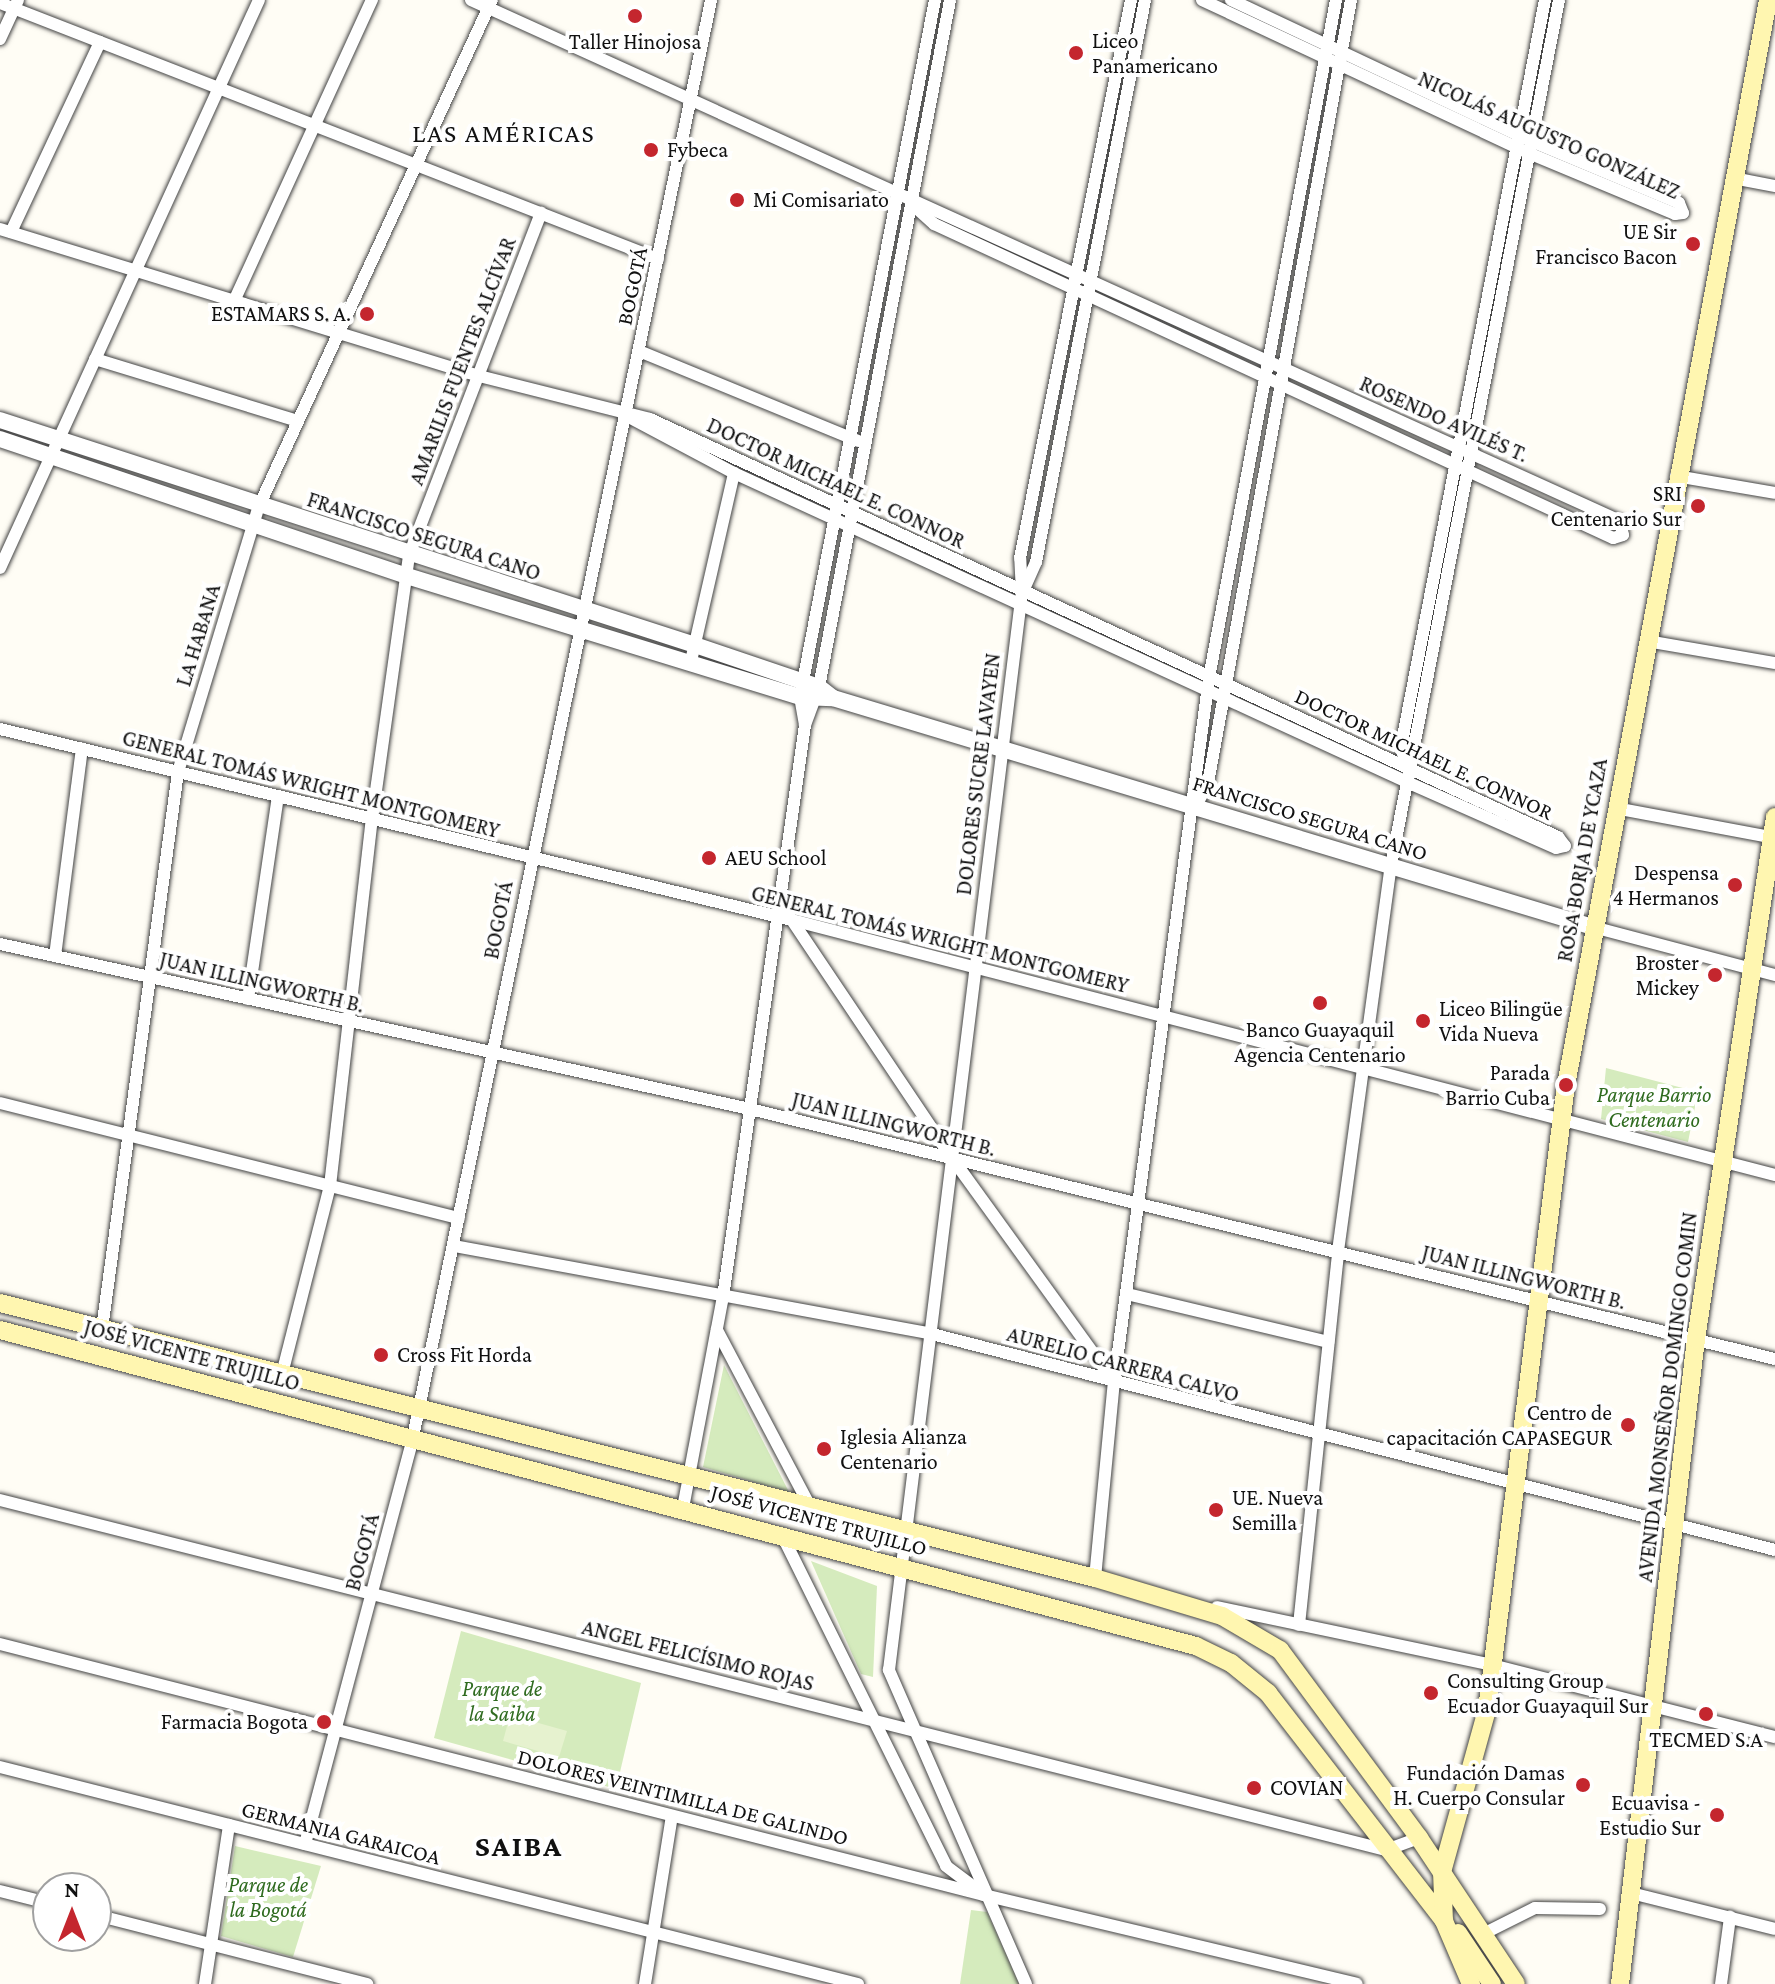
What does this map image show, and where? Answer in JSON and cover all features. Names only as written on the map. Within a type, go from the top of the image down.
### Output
[{"type":"main road","name":"ROSA BORJA DE YCAZA","points":[[1444,1921],[1442,1872],[1478,1753],[1492,1665],[1563,1120],[1593,927],[1768,0]]},
{"type":"main road","name":"AVENIDA MONSEÑOR DOMINGO COMIN","points":[[1620,1984],[1696,1339],[1748,968],[1775,817]]},
{"type":"main road","name":"JOSÉ VICENTE TRUJILLO","points":[[0,1303],[1150,1592],[1222,1616],[1280,1650],[1419,1838],[1485,1933],[1516,1984]]},
{"type":"main road","name":"JOSÉ VICENTE TRUJILLO","points":[[0,1330],[1157,1632],[1231,1663],[1268,1693],[1386,1850],[1444,1921],[1471,1984]]},
{"type":"main road","points":[[1444,1921],[1484,1966],[1492,1984]]},
{"type":"street","points":[[0,567],[259,0]]},
{"type":"street","points":[[235,299],[372,0]]},
{"type":"street","name":"ROSENDO AVILÉS T.","points":[[471,0],[490,4],[690,102],[898,198],[937,209],[1086,275],[1282,368],[1620,521],[1623,535],[1613,538],[1455,462],[934,224],[912,204]]},
{"type":"street","name":"BOGOTÁ","points":[[305,1844],[413,1437],[711,0]]},
{"type":"street","points":[[814,693],[835,516],[935,0]]},
{"type":"street","points":[[683,1508],[723,1297],[774,916],[805,725],[853,510],[950,0]]},
{"type":"street","name":"DOLORES SUCRE LAVAYEN","points":[[1022,598],[1036,562],[1089,293],[1086,275],[1107,128],[1131,0]]},
{"type":"street","name":"DOLORES SUCRE LAVAYEN","points":[[1026,1984],[984,1895],[977,1863],[889,1670],[909,1532],[1000,745],[1022,598],[1020,558],[1076,288],[1086,275],[1121,128],[1145,0]]},
{"type":"street","name":"NICOLÁS AUGUSTO GONZÁLEZ","points":[[1202,0],[1341,57],[1532,148],[1675,214],[1683,213],[1679,203],[1532,148]]},
{"type":"street","name":"NICOLÁS AUGUSTO GONZÁLEZ","points":[[1231,0],[1327,51]]},
{"type":"street","points":[[1095,1578],[1114,1382],[1195,807],[1208,684],[1336,0]]},
{"type":"street","points":[[1195,807],[1208,783],[1351,0]]},
{"type":"street","points":[[1406,775],[1401,747],[1545,0]]},
{"type":"street","points":[[1299,1625],[1338,1251],[1391,865],[1406,775],[1470,470],[1559,0]]},
{"type":"street","points":[[0,3],[16,4],[100,42],[658,259]]},
{"type":"street","points":[[0,39],[16,4]]},
{"type":"street","name":"LA HABANA","points":[[102,1329],[178,772],[259,506],[413,164],[490,4]]},
{"type":"street","points":[[927,37],[942,41]]},
{"type":"street","points":[[6,231],[100,42]]},
{"type":"street","points":[[1107,128],[1121,128]]},
{"type":"street","points":[[1733,178],[1775,186]]},
{"type":"street","points":[[1297,205],[1312,209]]},
{"type":"street","name":"AMARILIS FUENTES ALCÍVAR","points":[[282,1374],[330,1186],[372,819],[409,555],[541,213]]},
{"type":"street","name":"DOCTOR MICHAEL E. CONNOR","points":[[6,231],[479,376],[650,419],[853,510],[1022,598]]},
{"type":"street","points":[[1486,304],[1501,307]]},
{"type":"street","points":[[870,331],[887,336]]},
{"type":"street","points":[[639,351],[865,444]]},
{"type":"street","points":[[95,359],[298,421]]},
{"type":"street","name":"DOCTOR MICHAEL E. CONNOR","points":[[625,415],[734,473],[1022,598],[1406,775],[1556,848],[1565,846],[1558,837],[1406,775]]},
{"type":"street","name":"FRANCISCO SEGURA CANO","points":[[0,420],[585,611],[693,653],[814,693],[1000,745],[1593,927],[1775,975]]},
{"type":"street","points":[[1045,437],[1059,441]]},
{"type":"street","name":"FRANCISCO SEGURA CANO","points":[[0,439],[50,459],[252,526],[581,630],[693,653]]},
{"type":"street","points":[[693,653],[734,473]]},
{"type":"street","points":[[1676,476],[1775,493]]},
{"type":"street","points":[[1238,536],[1252,540]]},
{"type":"street","points":[[1425,617],[1440,621]]},
{"type":"street","points":[[1647,641],[1775,663]]},
{"type":"street","name":"GENERAL TOMÁS WRIGHT MONTGOMERY","points":[[0,729],[792,920],[1775,1175]]},
{"type":"street","points":[[55,956],[82,749]]},
{"type":"street","points":[[248,999],[278,796]]},
{"type":"street","points":[[1615,808],[1773,838]]},
{"type":"street","points":[[777,898],[952,1158],[1114,1382]]},
{"type":"street","name":"JUAN ILLINGWORTH B.","points":[[0,944],[750,1109],[1775,1359]]},
{"type":"street","points":[[0,1103],[459,1218]]},
{"type":"street","name":"AURELIO CARRERA CALVO","points":[[454,1246],[932,1334],[1319,1436],[1775,1550]]},
{"type":"street","points":[[1127,1294],[1328,1342]]},
{"type":"street","points":[[717,1330],[811,1508]]},
{"type":"street","name":"ANGEL FELICÍSIMO ROJAS","points":[[0,1500],[1386,1850]]},
{"type":"street","points":[[781,1534],[870,1719],[946,1866],[984,1895]]},
{"type":"street","name":"JOSÉ VICENTE TRUJILLO","points":[[1150,1592],[1492,1665],[1775,1737]]},
{"type":"street","name":"DOLORES VEINTIMILLA DE GALINDO","points":[[0,1644],[984,1895],[1357,1984]]},
{"type":"street","name":"GERMANIA GARAICOA","points":[[0,1767],[858,1984]]},
{"type":"street","points":[[645,1984],[672,1816]]},
{"type":"street","points":[[205,1984],[229,1825]]},
{"type":"street","points":[[1386,1850],[1419,1838]]},
{"type":"street","points":[[0,1891],[32,1899]]},
{"type":"street","points":[[1631,1893],[1775,1929]]},
{"type":"street","points":[[1485,1933],[1535,1908],[1600,1909]]},
{"type":"street","points":[[1721,1984],[1730,1917]]},
{"type":"street","points":[[112,1919],[367,1984]]},
{"type":"green space","name":"Parque Barrio Centenario","points":[[1606,1068],[1698,1092],[1688,1142],[1601,1119]]},
{"type":"green space","points":[[724,1365],[789,1492],[703,1467]]},
{"type":"green space","points":[[811,1561],[877,1586],[873,1677],[861,1674]]},
{"type":"green space","name":"Parque de la Saiba","points":[[461,1631],[641,1683],[616,1789],[434,1738]]},
{"type":"green space","points":[[510,1715],[567,1731],[559,1757],[503,1741]]},
{"type":"green space","name":"Parque de la Bogotá","points":[[235,1846],[321,1866],[293,1957],[221,1936]]},
{"type":"green space","points":[[971,1910],[987,1912],[1019,1984],[960,1984]]},
{"type":"place","name":"Taller Hinojosa","points":[[635,16]]},
{"type":"place","name":"Liceo Panamericano","points":[[1076,53]]},
{"type":"place","name":"Fybeca","points":[[651,150]]},
{"type":"place","name":"Mi Comisariato","points":[[737,200]]},
{"type":"place","name":"UE Sir Francisco Bacon","points":[[1693,244]]},
{"type":"place","name":"ESTAMARS S. A.","points":[[367,314]]},
{"type":"place","name":"SRI Centenario Sur","points":[[1698,506]]},
{"type":"place","name":"AEU School","points":[[709,858]]},
{"type":"place","name":"Despensa 4 Hermanos","points":[[1735,885]]},
{"type":"place","name":"Broster Mickey","points":[[1715,975]]},
{"type":"place","name":"Banco Guayaquil Agencia Centenario","points":[[1320,1003]]},
{"type":"place","name":"Liceo Bilingüe Vida Nueva","points":[[1423,1021]]},
{"type":"place","name":"Parada Barrio Cuba","points":[[1566,1085]]},
{"type":"place","name":"Cross Fit Horda","points":[[381,1355]]},
{"type":"place","name":"Centro de capacitación CAPASEGUR","points":[[1628,1425]]},
{"type":"place","name":"Iglesia Alianza Centenario","points":[[824,1449]]},
{"type":"place","name":"UE. Nueva Semilla","points":[[1216,1510]]},
{"type":"place","name":"Consulting Group Ecuador Guayaquil Sur","points":[[1431,1693]]},
{"type":"place","name":"TECMED S.A","points":[[1706,1714]]},
{"type":"place","name":"Farmacia Bogota","points":[[324,1722]]},
{"type":"place","name":"Fundación Damas H. Cuerpo Consular","points":[[1583,1785]]},
{"type":"place","name":"COVIAN","points":[[1254,1788]]},
{"type":"place","name":"Ecuavisa - Estudio Sur","points":[[1717,1815]]},
{"type":"district","name":"LAS AMÉRICAS","points":[[504,134]]},
{"type":"district","name":"SAIBA","points":[[519,1846]]}]
